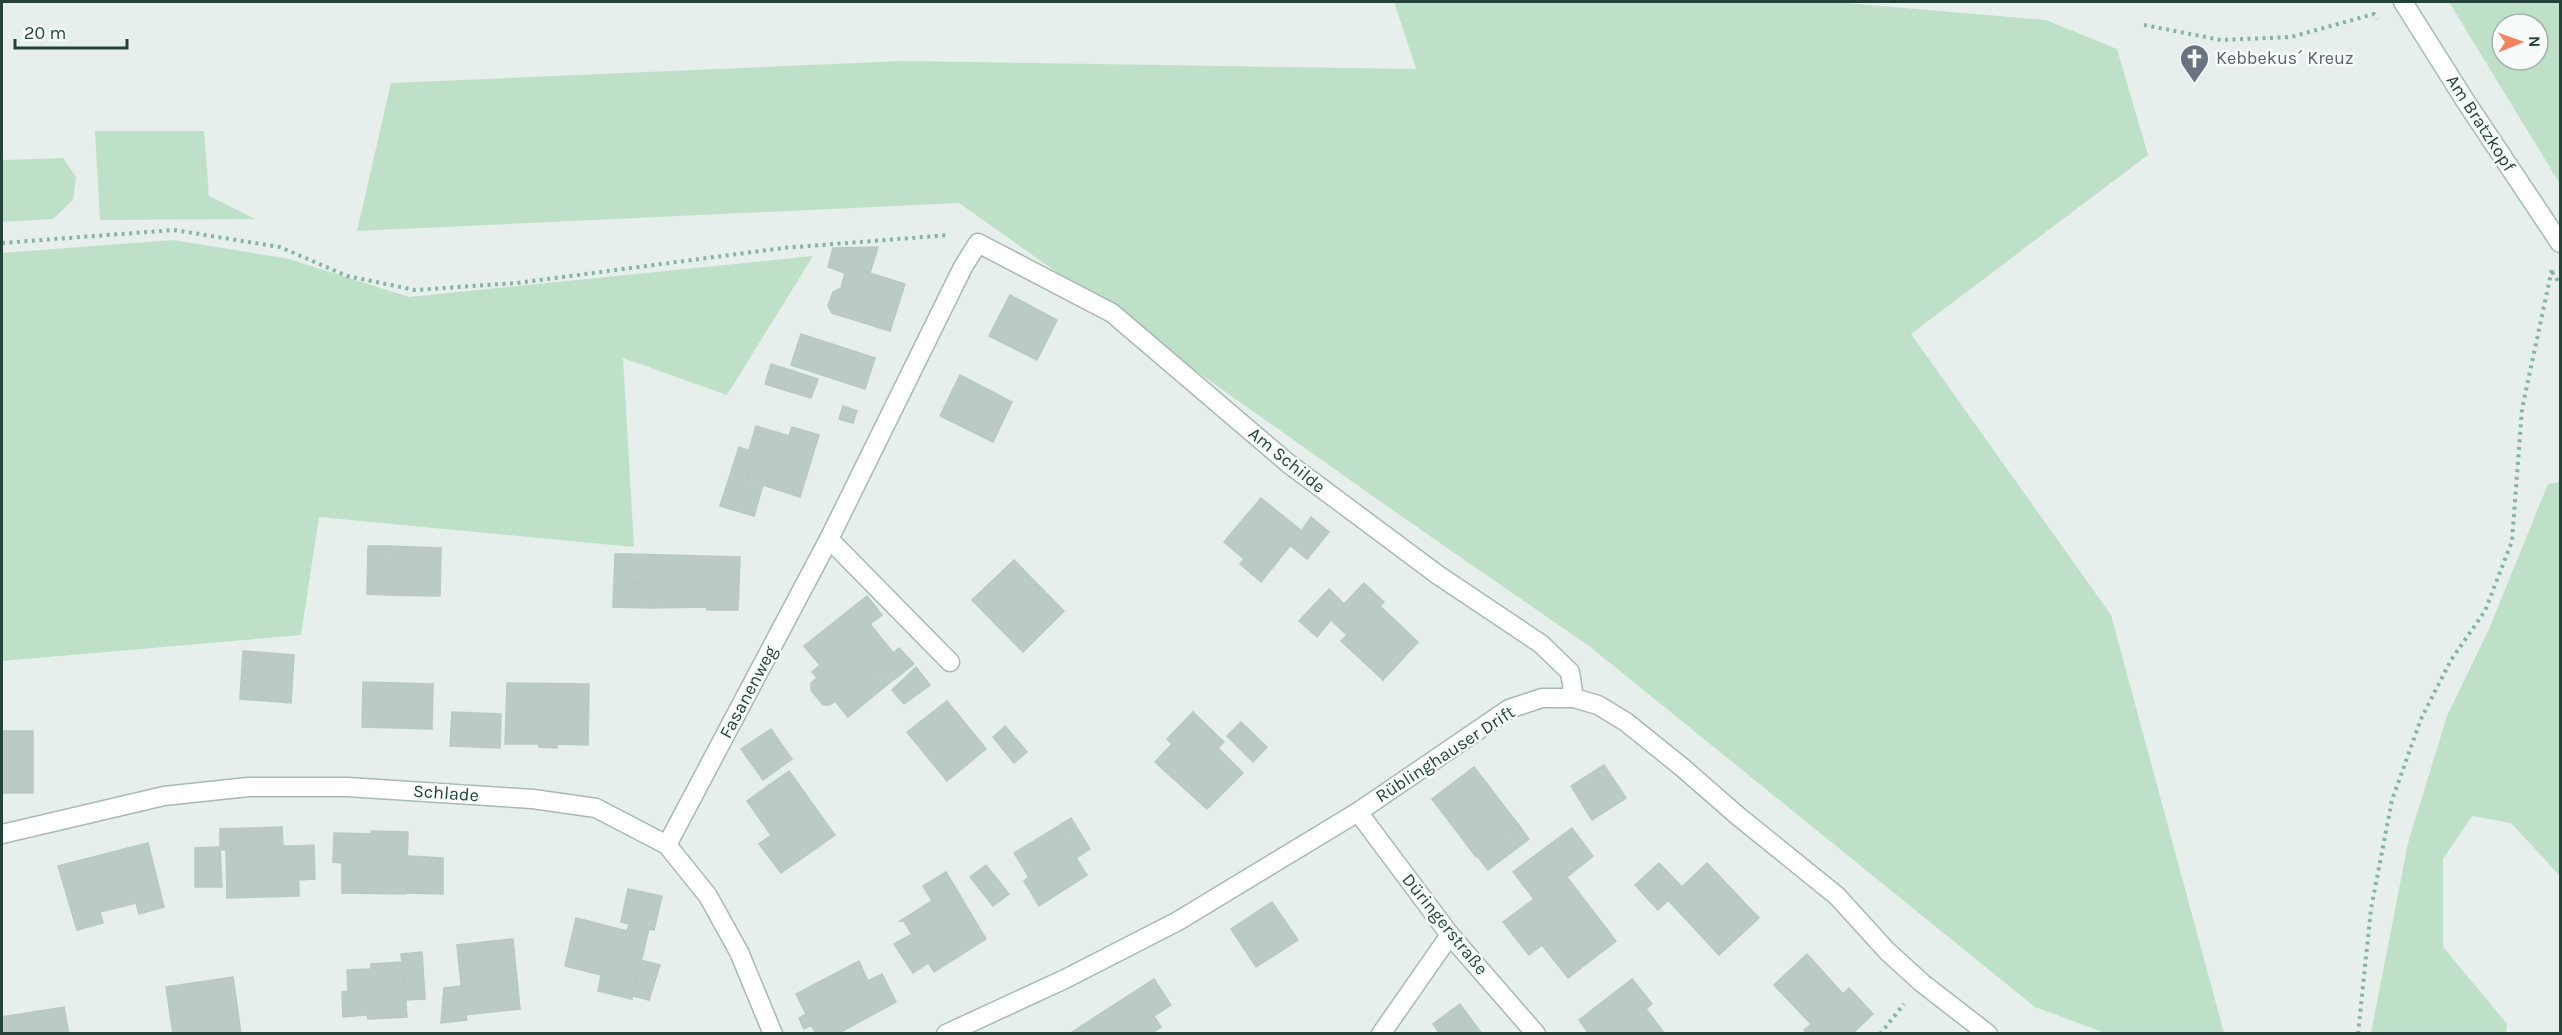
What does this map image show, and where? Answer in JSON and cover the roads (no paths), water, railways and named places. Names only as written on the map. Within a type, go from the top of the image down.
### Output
[{"type":"street","name":"Am Bratzkopf","points":[[2403,2],[2466,102],[2559,241]]},
{"type":"street","name":"Fasanenweg","points":[[667,845],[829,539],[963,267],[978,243]]},
{"type":"street","name":"Am Schilde","points":[[978,243],[1112,313],[1289,464],[1438,575],[1541,644],[1570,672],[1574,698]]},
{"type":"street","points":[[829,539],[950,662]]},
{"type":"street","name":"Rüblinghauser Drift","points":[[946,1034],[1065,979],[1178,921],[1358,812],[1509,709],[1542,698],[1574,698],[1598,705],[1626,722],[1683,768],[1837,896],[1887,951],[1922,983],[1988,1034]]},
{"type":"street","name":"Schlade","points":[[2,834],[164,796],[248,787],[347,787],[533,799],[596,808],[667,845],[708,896],[739,952],[773,1034]]},
{"type":"street","name":"Düringerstraße","points":[[1358,812],[1450,935],[1536,1034]]},
{"type":"street","points":[[1381,1034],[1450,935]]},
{"type":"place","name":"Kebbekus´ Kreuz","points":[[2195,84]]}]
